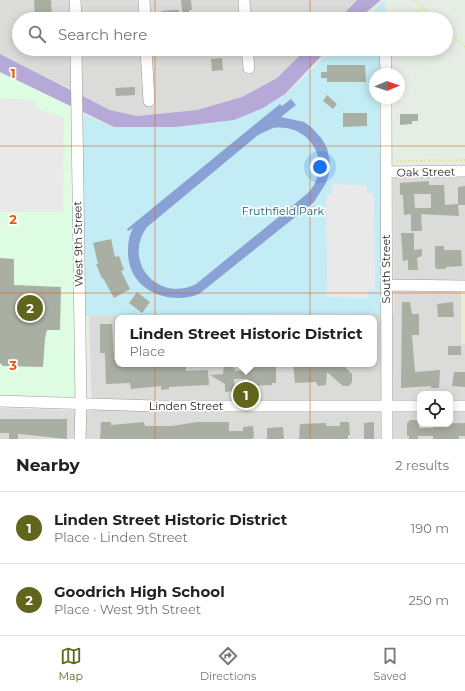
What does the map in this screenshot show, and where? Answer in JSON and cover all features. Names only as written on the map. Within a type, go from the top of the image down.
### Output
[{"type":"street","points":[[75,0],[76,12]]},
{"type":"street","points":[[144,0],[145,12]]},
{"type":"street","points":[[244,0],[245,12]]},
{"type":"street","name":"West 9th Street","points":[[76,56],[81,405],[80,439]]},
{"type":"street","points":[[146,56],[149,101]]},
{"type":"street","points":[[248,56],[249,68]]},
{"type":"street","points":[[385,56],[386,68]]},
{"type":"street","name":"South Street","points":[[386,104],[387,439]]},
{"type":"street","name":"Oak Street","points":[[386,172],[465,171]]},
{"type":"street","points":[[386,285],[465,286]]},
{"type":"street","name":"Linden Street","points":[[0,401],[81,405],[417,406]]},
{"type":"street","points":[[453,406],[465,406]]},
{"type":"path","points":[[415,0],[427,12]]},
{"type":"path","points":[[418,12],[422,7]]},
{"type":"path","points":[[453,36],[465,47]]},
{"type":"path","points":[[386,161],[465,160]]},
{"type":"shaded area","points":[[0,0],[357,0],[346,12],[12,12],[12,56],[299,56],[277,78],[242,97],[197,110],[137,116],[110,110],[0,54]]},
{"type":"shaded area","points":[[357,0],[381,0],[366,12],[346,12]]},
{"type":"shaded area","points":[[0,54],[76,92],[81,405],[0,401]]},
{"type":"shaded area","points":[[0,54],[110,110],[137,116],[197,110],[242,97],[277,78],[299,56],[321,56],[285,94],[263,108],[234,120],[176,127],[114,127],[0,72]]},
{"type":"shaded area","points":[[0,98],[35,100],[35,107],[64,119],[63,212],[0,212]]},
{"type":"shaded area","points":[[291,99],[296,105],[281,117],[304,122],[322,139],[327,148],[330,162],[329,174],[326,183],[314,202],[199,294],[175,298],[152,292],[142,285],[135,276],[130,265],[128,245],[133,228],[128,231],[127,229],[280,104],[282,106]],"holes":[[[273,128],[286,128],[298,132],[308,139],[318,158],[319,170],[316,182],[308,193],[196,284],[182,288],[169,288],[157,284],[148,276],[141,265],[139,253],[140,240],[147,227],[258,135]]]},
{"type":"shaded area","points":[[465,176],[465,281],[461,281],[461,344],[465,344],[465,439],[0,439],[0,408],[92,411],[89,316],[115,316],[115,367],[377,367],[377,315],[242,315],[394,314],[393,178]]},
{"type":"shaded area","points":[[332,184],[367,185],[367,193],[374,193],[375,290],[368,291],[368,298],[327,297],[326,195],[332,194]]},
{"type":"shaded area","points":[[461,293],[465,293],[465,344],[461,344]]},
{"type":"green space","points":[[385,0],[386,12],[372,12]]},
{"type":"green space","name":"Fruthfield Park","points":[[326,56],[385,56],[386,68],[369,68],[369,104],[386,104],[386,314],[79,316],[76,112],[114,127],[177,127],[234,120],[263,108],[286,94]]},
{"type":"building","points":[[34,0],[51,0],[52,12],[35,12]]},
{"type":"building","points":[[181,0],[191,0],[192,10],[189,10],[189,12],[182,12]]},
{"type":"building","points":[[179,10],[179,12],[161,12]]},
{"type":"building","points":[[222,58],[223,70],[212,71],[211,59]]},
{"type":"building","points":[[327,65],[365,65],[366,82],[327,82],[327,78],[321,78],[321,72],[327,72]]},
{"type":"building","points":[[135,87],[135,95],[116,96],[115,88]]},
{"type":"building","points":[[327,95],[337,104],[333,109],[323,101]]},
{"type":"building","points":[[343,113],[367,113],[367,126],[343,127]]},
{"type":"building","points":[[400,114],[418,114],[418,121],[412,121],[412,124],[400,125]]},
{"type":"building","points":[[429,181],[429,185],[444,185],[445,205],[458,204],[458,187],[465,186],[465,205],[458,205],[459,216],[421,214],[422,231],[411,231],[411,214],[404,215],[403,195],[400,195],[400,183]],"holes":[[[414,194],[431,194],[431,208],[415,208]]]},
{"type":"building","points":[[401,233],[414,233],[414,250],[422,249],[422,256],[417,258],[418,270],[408,270],[408,260],[403,261]]},
{"type":"building","points":[[111,239],[115,257],[119,256],[124,270],[121,271],[130,289],[114,298],[103,278],[102,279],[96,264],[98,264],[93,243]]},
{"type":"building","points":[[435,246],[444,246],[444,250],[461,250],[462,266],[437,269],[435,267]]},
{"type":"building","points":[[0,258],[14,259],[14,285],[61,287],[60,330],[47,330],[43,367],[3,366],[0,363]]},
{"type":"building","points":[[137,292],[150,302],[142,313],[129,303]]},
{"type":"building","points":[[402,302],[410,302],[412,314],[419,314],[419,335],[412,335],[415,372],[440,370],[439,388],[431,388],[431,386],[401,388]]},
{"type":"building","points":[[453,302],[454,317],[438,317],[437,304]]},
{"type":"building","points":[[100,324],[112,324],[115,367],[186,367],[186,371],[208,370],[209,385],[169,387],[169,389],[161,390],[161,386],[131,389],[130,383],[106,384],[105,353],[100,353]]},
{"type":"building","points":[[448,346],[461,346],[461,355],[448,355]]},
{"type":"building","points":[[224,367],[233,367],[233,369],[235,368],[235,371],[250,370],[250,367],[276,367],[276,383],[272,383],[272,385],[248,386],[248,379],[234,379],[235,391],[225,392],[225,384],[210,375],[223,374]]},
{"type":"building","points":[[293,367],[345,367],[352,374],[352,382],[349,386],[343,386],[327,372],[326,385],[318,386],[316,382],[295,383]]},
{"type":"building","points":[[454,372],[465,372],[465,387],[452,386]]},
{"type":"building","points":[[0,419],[67,419],[67,439],[18,434],[18,439],[9,439],[9,433],[0,433]]},
{"type":"building","points":[[410,420],[417,420],[417,427],[419,428],[433,428],[453,427],[453,423],[465,423],[465,436],[459,436],[459,439],[433,439],[433,436],[418,436],[418,439],[409,439],[409,436],[407,436],[407,423]]},
{"type":"building","points":[[101,422],[111,422],[111,425],[144,422],[145,426],[172,426],[197,422],[229,422],[229,431],[243,431],[243,427],[253,426],[254,437],[252,439],[100,439]]},
{"type":"building","points":[[340,422],[349,422],[350,435],[348,435],[348,439],[299,439],[300,424],[326,423],[326,426],[340,426]]},
{"type":"building","points":[[374,422],[374,439],[364,439],[364,423]]},
{"type":"building","points":[[283,427],[284,439],[267,439],[267,428]]},
{"type":"place","name":"Goodrich High School","points":[[30,308]]},
{"type":"place","name":"Linden Street Historic District","points":[[246,395]]}]
